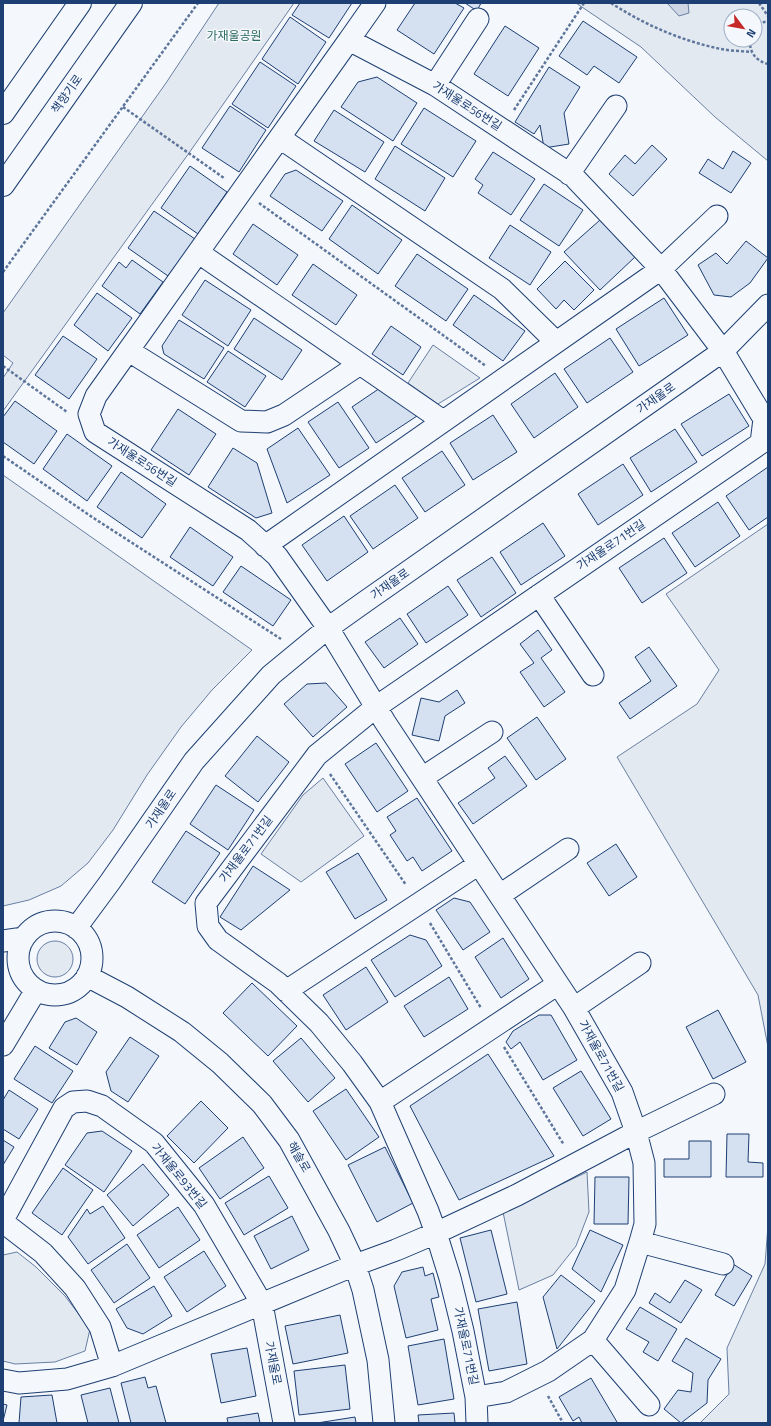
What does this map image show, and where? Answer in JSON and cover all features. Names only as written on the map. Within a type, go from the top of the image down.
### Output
[{"type":"main road","points":[[3,113],[80,3]]},
{"type":"main road","name":"책향기로","points":[[3,185],[131,3]]},
{"type":"street","points":[[349,40],[375,3]]},
{"type":"street","points":[[435,85],[478,19]]},
{"type":"street","name":"가재울로56번길","points":[[328,628],[277,556],[248,530],[94,432],[89,414],[96,396],[349,40],[435,85],[573,176],[661,269],[723,351]]},
{"type":"street","points":[[569,174],[616,106]]},
{"type":"street","points":[[280,138],[502,289],[556,342]]},
{"type":"street","points":[[265,546],[661,269],[717,216]]},
{"type":"street","points":[[199,252],[444,421]]},
{"type":"street","name":"가재울로","points":[[76,928],[110,882],[194,761],[271,675],[328,628],[723,351],[768,305]]},
{"type":"street","points":[[129,351],[241,421],[267,422],[284,415],[360,364]]},
{"type":"street","name":"가재울로71번길","points":[[328,628],[376,707],[574,1008],[622,1092],[636,1132],[644,1163],[645,1224],[625,1290],[593,1340],[548,1371],[506,1392],[476,1397],[463,1330],[450,1278],[436,1233],[380,1102],[352,1063],[319,1022],[278,983],[218,940],[208,926],[206,904],[318,755],[376,707],[761,443],[764,419],[723,351]]},
{"type":"street","points":[[539,595],[593,675]]},
{"type":"street","points":[[422,778],[492,732]]},
{"type":"street","points":[[500,895],[568,849]]},
{"type":"street","points":[[286,992],[479,864]]},
{"type":"street","points":[[56,921],[69,924],[76,928],[87,940],[91,952],[91,965],[87,976],[80,985],[70,992],[59,995],[47,994],[36,990],[27,982],[21,973],[18,961],[19,950],[24,938],[32,929],[44,923],[56,921]]},
{"type":"street","points":[[3,941],[24,938]]},
{"type":"street","points":[[3,944],[18,961]]},
{"type":"street","points":[[574,1008],[640,963]]},
{"type":"street","name":"해솔로","points":[[87,976],[127,997],[182,1032],[220,1063],[262,1104],[289,1140],[307,1170],[355,1265],[366,1301],[378,1360],[384,1423]]},
{"type":"street","points":[[380,1102],[558,984]]},
{"type":"street","points":[[3,1045],[36,990]]},
{"type":"street","points":[[3,1380],[19,1383],[67,1379],[112,1366],[436,1233],[517,1195],[636,1132],[714,1094]]},
{"type":"street","name":"가재울로93번길","points":[[112,1366],[100,1326],[75,1288],[43,1253],[3,1221],[64,1108],[73,1102],[87,1101],[102,1106],[154,1143],[204,1205],[262,1304]]},
{"type":"street","points":[[640,1242],[723,1264]]},
{"type":"street","name":"가재울로","points":[[262,1304],[284,1423]]},
{"type":"street","points":[[593,1340],[649,1405]]},
{"type":"street","points":[[476,1397],[477,1423]]},
{"type":"path","points":[[3,272],[198,3]]},
{"type":"path","points":[[502,129],[584,3]]},
{"type":"path","points":[[611,3],[651,26],[681,38],[722,49],[752,52]]},
{"type":"path","points":[[759,3],[768,16]]},
{"type":"path","points":[[751,48],[752,52],[761,62],[768,64]]},
{"type":"path","points":[[123,107],[242,190],[504,379]]},
{"type":"path","points":[[3,366],[94,432]]},
{"type":"path","points":[[3,456],[99,522],[300,651]]},
{"type":"path","points":[[318,755],[419,904],[575,1164]]},
{"type":"path","points":[[537,1377],[562,1423]]},
{"type":"green space","name":"가재울공원","points":[[219,3],[294,3],[189,153],[3,411],[3,378],[13,363],[3,355],[3,313],[166,83]]},
{"type":"green space","points":[[576,3],[768,3],[768,161],[715,117],[641,47]]},
{"type":"green space","points":[[433,345],[480,378],[438,404],[408,383]]},
{"type":"green space","points":[[3,475],[252,650],[212,690],[181,727],[147,775],[113,830],[88,863],[61,886],[29,900],[3,906]]},
{"type":"green space","points":[[768,524],[768,1047],[758,995],[617,757],[697,704],[719,670],[666,594]]},
{"type":"green space","points":[[323,778],[364,836],[301,882],[261,854],[303,795]]},
{"type":"green space","points":[[55,941],[68,946],[73,959],[68,972],[55,977],[42,972],[37,959],[42,946]]},
{"type":"green space","points":[[587,1172],[589,1212],[576,1246],[553,1275],[519,1290],[503,1212]]},
{"type":"green space","points":[[768,1226],[768,1423],[700,1423],[729,1394],[727,1348],[765,1264]]},
{"type":"green space","points":[[17,1252],[36,1267],[65,1296],[90,1329],[85,1351],[55,1362],[15,1364],[3,1361],[3,1255]]},
{"type":"shaded area","points":[[667,3],[688,3],[689,13],[679,16]]},
{"type":"building","points":[[300,3],[352,3],[329,38],[292,15]]},
{"type":"building","points":[[415,3],[455,3],[464,8],[434,54],[397,30]]},
{"type":"building","points":[[465,3],[481,3],[477,11]]},
{"type":"building","points":[[290,17],[326,42],[298,84],[262,59]]},
{"type":"building","points":[[583,21],[637,57],[619,83],[594,66],[587,75],[559,56]]},
{"type":"building","points":[[505,26],[539,48],[508,96],[474,74]]},
{"type":"building","points":[[260,62],[296,86],[268,128],[232,104]]},
{"type":"building","points":[[549,67],[580,87],[564,113],[569,144],[544,148],[540,125],[534,134],[515,122]]},
{"type":"building","points":[[377,77],[417,103],[393,141],[341,107],[358,82]]},
{"type":"building","points":[[230,106],[266,130],[239,172],[202,148]]},
{"type":"building","points":[[424,108],[476,141],[453,177],[401,144]]},
{"type":"building","points":[[334,110],[384,142],[365,172],[314,141]]},
{"type":"building","points":[[652,145],[667,159],[633,196],[609,174],[625,155],[635,164]]},
{"type":"building","points":[[395,146],[445,178],[425,211],[375,179]]},
{"type":"building","points":[[733,151],[751,163],[731,193],[699,173],[708,159],[723,169]]},
{"type":"building","points":[[493,152],[535,179],[511,215],[478,193],[483,185],[475,179]]},
{"type":"building","points":[[190,166],[227,192],[198,234],[161,208]]},
{"type":"building","points":[[296,170],[343,201],[322,231],[270,196],[285,174]]},
{"type":"building","points":[[544,184],[583,210],[559,246],[520,220]]},
{"type":"building","points":[[352,205],[402,240],[378,274],[329,239]]},
{"type":"building","points":[[154,211],[195,239],[168,276],[128,248]]},
{"type":"building","points":[[600,220],[635,257],[600,290],[564,252]]},
{"type":"building","points":[[253,224],[298,255],[277,285],[233,254]]},
{"type":"building","points":[[510,225],[551,252],[530,285],[489,258]]},
{"type":"building","points":[[746,241],[768,258],[750,283],[731,297],[714,295],[698,265],[716,253],[727,264]]},
{"type":"building","points":[[417,254],[468,289],[446,321],[395,286]]},
{"type":"building","points":[[132,260],[163,282],[140,314],[102,286],[119,262],[126,268]]},
{"type":"building","points":[[565,261],[594,290],[574,310],[564,300],[556,309],[537,289]]},
{"type":"building","points":[[313,264],[357,295],[336,325],[292,295]]},
{"type":"building","points":[[205,280],[251,310],[228,346],[182,315]]},
{"type":"building","points":[[97,293],[132,318],[108,351],[74,325]]},
{"type":"building","points":[[474,295],[525,331],[503,361],[453,325]]},
{"type":"building","points":[[664,298],[688,335],[639,366],[616,329]]},
{"type":"building","points":[[254,318],[302,350],[282,380],[234,349]]},
{"type":"building","points":[[179,320],[224,348],[204,379],[164,354],[162,346]]},
{"type":"building","points":[[391,326],[421,347],[403,375],[372,354]]},
{"type":"building","points":[[63,336],[97,359],[69,399],[35,375]]},
{"type":"building","points":[[610,338],[633,372],[587,403],[564,369]]},
{"type":"building","points":[[228,351],[266,376],[245,407],[207,382]]},
{"type":"building","points":[[555,373],[578,407],[534,438],[511,404]]},
{"type":"building","points":[[380,388],[417,416],[376,443],[352,407]]},
{"type":"building","points":[[729,394],[749,426],[702,456],[681,424]]},
{"type":"building","points":[[15,401],[57,431],[34,464],[3,442],[3,417]]},
{"type":"building","points":[[338,402],[369,448],[339,468],[308,422]]},
{"type":"building","points":[[178,409],[216,434],[189,475],[151,450]]},
{"type":"building","points":[[493,415],[517,452],[473,480],[450,443]]},
{"type":"building","points":[[298,428],[330,475],[287,503],[267,449]]},
{"type":"building","points":[[675,429],[697,462],[651,492],[630,458]]},
{"type":"building","points":[[67,434],[112,466],[87,501],[43,469]]},
{"type":"building","points":[[233,448],[257,463],[272,513],[256,518],[208,487]]},
{"type":"building","points":[[442,451],[465,485],[425,512],[402,478]]},
{"type":"building","points":[[623,464],[643,495],[598,525],[578,494]]},
{"type":"building","points":[[768,467],[768,517],[749,530],[726,496]]},
{"type":"building","points":[[121,472],[166,504],[142,538],[97,507]]},
{"type":"building","points":[[395,485],[418,518],[373,549],[350,516]]},
{"type":"building","points":[[718,502],[740,536],[695,567],[672,533]]},
{"type":"building","points":[[344,516],[368,552],[327,581],[302,545]]},
{"type":"building","points":[[543,523],[565,556],[521,585],[500,552]]},
{"type":"building","points":[[190,527],[233,557],[213,586],[170,557]]},
{"type":"building","points":[[664,538],[687,573],[642,603],[619,568]]},
{"type":"building","points":[[492,557],[516,593],[481,617],[457,580]]},
{"type":"building","points":[[241,566],[291,600],[273,626],[223,592]]},
{"type":"building","points":[[448,586],[468,615],[426,643],[407,614]]},
{"type":"building","points":[[400,618],[418,644],[384,668],[365,642]]},
{"type":"building","points":[[538,630],[552,650],[541,658],[565,692],[544,707],[520,672],[534,663],[520,644]]},
{"type":"building","points":[[649,647],[677,686],[630,719],[619,703],[651,681],[635,657]]},
{"type":"building","points":[[326,683],[347,707],[313,737],[284,704],[307,684]]},
{"type":"building","points":[[457,690],[465,703],[445,716],[439,741],[412,735],[421,698],[439,702]]},
{"type":"building","points":[[537,717],[566,759],[536,780],[507,738]]},
{"type":"building","points":[[257,736],[289,762],[258,802],[225,776]]},
{"type":"building","points":[[376,743],[408,791],[377,812],[345,764]]},
{"type":"building","points":[[505,756],[527,786],[473,824],[458,803],[495,778],[488,768]]},
{"type":"building","points":[[216,785],[254,810],[228,850],[190,824]]},
{"type":"building","points":[[417,798],[452,851],[422,871],[413,857],[407,861],[390,835],[396,831],[387,817]]},
{"type":"building","points":[[186,831],[220,853],[185,904],[152,882]]},
{"type":"building","points":[[616,844],[637,877],[609,896],[587,863]]},
{"type":"building","points":[[358,853],[387,900],[355,919],[326,872]]},
{"type":"building","points":[[253,866],[290,890],[241,930],[220,917]]},
{"type":"building","points":[[454,898],[470,902],[490,932],[463,950],[436,910]]},
{"type":"building","points":[[410,935],[426,940],[442,966],[395,997],[371,960]]},
{"type":"building","points":[[503,938],[529,979],[501,998],[475,957]]},
{"type":"building","points":[[366,967],[388,1002],[346,1030],[323,995]]},
{"type":"building","points":[[449,977],[468,1009],[424,1037],[404,1006]]},
{"type":"building","points":[[252,983],[297,1026],[268,1056],[223,1013]]},
{"type":"building","points":[[718,1010],[746,1062],[713,1079],[686,1027]]},
{"type":"building","points":[[539,1015],[551,1015],[577,1060],[543,1080],[520,1042],[511,1049],[506,1042],[513,1031]]},
{"type":"building","points":[[76,1018],[97,1032],[77,1065],[49,1048],[65,1022]]},
{"type":"building","points":[[130,1037],[159,1056],[128,1102],[111,1091],[106,1072]]},
{"type":"building","points":[[301,1038],[335,1078],[308,1102],[273,1061]]},
{"type":"building","points":[[35,1046],[73,1071],[52,1103],[14,1079]]},
{"type":"building","points":[[488,1054],[554,1156],[459,1200],[410,1106]]},
{"type":"building","points":[[581,1071],[611,1119],[583,1136],[553,1088]]},
{"type":"building","points":[[346,1089],[379,1137],[346,1160],[313,1111]]},
{"type":"building","points":[[9,1090],[38,1109],[19,1139],[3,1129],[3,1100]]},
{"type":"building","points":[[201,1101],[228,1128],[194,1163],[167,1136]]},
{"type":"building","points":[[102,1131],[132,1151],[104,1192],[65,1165],[87,1133]]},
{"type":"building","points":[[727,1134],[749,1134],[748,1162],[763,1163],[763,1177],[726,1177]]},
{"type":"building","points":[[243,1137],[264,1168],[220,1199],[199,1168]]},
{"type":"building","points":[[3,1140],[14,1147],[3,1165]]},
{"type":"building","points":[[689,1141],[711,1141],[711,1177],[664,1177],[664,1159],[689,1159]]},
{"type":"building","points":[[385,1147],[413,1203],[377,1222],[348,1165]]},
{"type":"building","points":[[143,1164],[169,1195],[133,1226],[107,1195]]},
{"type":"building","points":[[63,1168],[93,1190],[62,1235],[32,1213]]},
{"type":"building","points":[[269,1176],[288,1208],[244,1235],[225,1203]]},
{"type":"building","points":[[595,1177],[629,1177],[628,1224],[594,1224]]},
{"type":"building","points":[[103,1206],[125,1238],[88,1264],[68,1237],[87,1209],[90,1214]]},
{"type":"building","points":[[178,1207],[200,1240],[159,1268],[137,1235]]},
{"type":"building","points":[[292,1216],[309,1250],[271,1269],[254,1236]]},
{"type":"building","points":[[491,1230],[507,1294],[476,1302],[460,1238]]},
{"type":"building","points":[[590,1230],[623,1245],[601,1292],[572,1269]]},
{"type":"building","points":[[127,1244],[150,1278],[114,1303],[91,1270]]},
{"type":"building","points":[[204,1251],[226,1286],[187,1312],[164,1277]]},
{"type":"building","points":[[733,1264],[752,1276],[734,1306],[715,1295]]},
{"type":"building","points":[[423,1267],[425,1276],[433,1273],[439,1297],[431,1299],[438,1330],[406,1338],[394,1286],[402,1272]]},
{"type":"building","points":[[561,1275],[595,1301],[557,1349],[543,1297]]},
{"type":"building","points":[[685,1280],[702,1290],[681,1323],[649,1303],[655,1293],[670,1303]]},
{"type":"building","points":[[154,1286],[172,1316],[143,1334],[127,1328],[116,1309]]},
{"type":"building","points":[[517,1302],[527,1364],[489,1371],[478,1309]]},
{"type":"building","points":[[640,1307],[677,1329],[658,1361],[643,1352],[649,1342],[626,1329]]},
{"type":"building","points":[[340,1315],[348,1353],[293,1364],[285,1326]]},
{"type":"building","points":[[686,1338],[721,1359],[708,1380],[707,1403],[681,1423],[664,1409],[678,1390],[691,1392],[693,1373],[672,1361]]},
{"type":"building","points":[[444,1339],[454,1399],[418,1405],[408,1346]]},
{"type":"building","points":[[247,1348],[256,1396],[221,1403],[211,1354]]},
{"type":"building","points":[[345,1365],[350,1409],[299,1415],[294,1371]]},
{"type":"building","points":[[145,1377],[148,1388],[156,1386],[166,1423],[131,1423],[121,1383]]},
{"type":"building","points":[[591,1378],[617,1422],[616,1423],[582,1423],[579,1417],[573,1421],[559,1397]]},
{"type":"building","points":[[110,1388],[119,1423],[88,1423],[81,1395]]},
{"type":"building","points":[[52,1395],[57,1423],[19,1423],[21,1397]]},
{"type":"building","points":[[3,1404],[7,1405],[3,1421]]},
{"type":"building","points":[[258,1413],[260,1423],[228,1423],[227,1418]]},
{"type":"building","points":[[454,1413],[455,1423],[419,1423],[418,1415]]},
{"type":"building","points":[[355,1417],[356,1423],[317,1423]]}]
